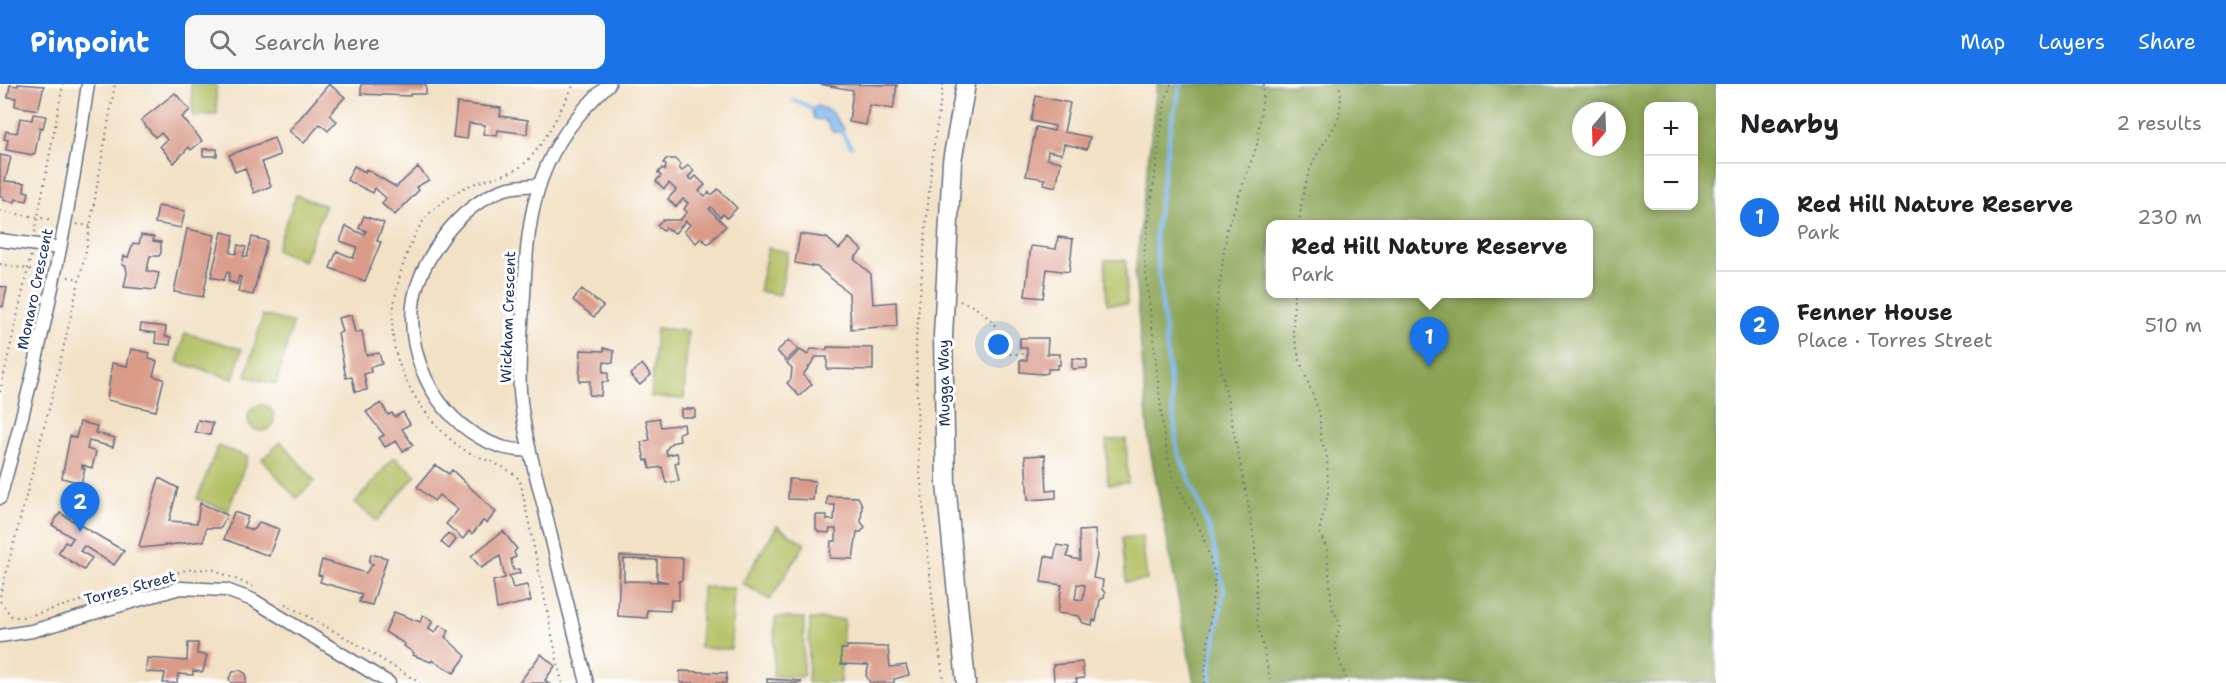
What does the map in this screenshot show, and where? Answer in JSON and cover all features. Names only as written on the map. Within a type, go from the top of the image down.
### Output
[{"type":"main road","name":"Mugga Way","points":[[966,84],[952,161],[943,336],[946,483],[966,683]]},
{"type":"street","name":"Monaro Crescent","points":[[0,498],[21,422],[60,249],[88,84]]},
{"type":"street","name":"Wickham Crescent","points":[[587,683],[530,451],[520,390],[521,356],[525,254],[537,185],[552,154],[575,119],[609,84]]},
{"type":"street","points":[[530,451],[503,448],[475,435],[450,416],[430,388],[416,354],[412,321],[414,297],[424,270],[456,221],[481,201],[508,188],[537,185]]},
{"type":"street","points":[[0,240],[60,249]]},
{"type":"street","name":"Torres Street","points":[[0,636],[32,632],[180,588],[226,590],[253,600],[389,683]]},
{"type":"path","points":[[0,596],[80,279],[115,84]]},
{"type":"path","points":[[562,683],[520,480],[513,472],[460,447],[431,420],[412,392],[399,365],[392,336],[398,284],[409,252],[424,220],[459,190],[477,181],[519,168],[528,160],[544,139],[574,84]]},
{"type":"path","points":[[943,84],[932,159],[916,340],[918,452],[933,606],[944,683]]},
{"type":"path","points":[[1172,84],[1165,102],[1144,255],[1164,436],[1172,475],[1200,531],[1215,574],[1215,589],[1203,673],[1204,683]]},
{"type":"path","points":[[1264,84],[1257,145],[1227,229],[1216,311],[1216,343],[1255,545],[1257,620],[1271,683]]},
{"type":"path","points":[[1300,220],[1309,171],[1340,118],[1342,101],[1339,84]]},
{"type":"path","points":[[0,211],[90,226]]},
{"type":"path","points":[[0,264],[80,279]]},
{"type":"path","points":[[1294,298],[1293,331],[1300,361],[1320,414],[1320,437],[1327,455],[1328,493],[1319,532],[1327,549],[1330,597],[1340,623],[1335,645],[1348,683]]},
{"type":"path","points":[[945,301],[963,301],[981,312],[1002,333],[1006,354],[1027,354]]},
{"type":"path","points":[[0,601],[12,616],[26,617],[186,570],[212,569],[241,579],[258,589]]},
{"type":"path","points":[[277,599],[420,683]]},
{"type":"green space","points":[[191,84],[216,84],[217,115],[193,116]]},
{"type":"green space","points":[[1157,84],[1716,84],[1716,683],[1194,683],[1149,444],[1135,275]]},
{"type":"green space","points":[[296,195],[325,206],[304,261],[276,250]]},
{"type":"green space","points":[[768,248],[788,252],[780,295],[759,291]]},
{"type":"green space","points":[[1105,260],[1126,260],[1127,304],[1107,304]]},
{"type":"green space","points":[[263,315],[293,323],[276,384],[246,376]]},
{"type":"green space","points":[[656,328],[688,331],[684,399],[651,397]]},
{"type":"green space","points":[[185,333],[242,349],[233,379],[177,362]]},
{"type":"green space","points":[[261,405],[270,409],[274,418],[270,427],[261,431],[252,427],[248,418],[252,409]]},
{"type":"green space","points":[[1126,439],[1128,483],[1108,484],[1106,440]]},
{"type":"green space","points":[[281,442],[315,481],[296,498],[262,459]]},
{"type":"green space","points":[[218,446],[248,457],[228,511],[197,499]]},
{"type":"green space","points":[[394,457],[416,475],[377,521],[355,503]]},
{"type":"green space","points":[[777,526],[805,544],[770,600],[742,583]]},
{"type":"green space","points":[[1142,536],[1147,580],[1126,582],[1122,538]]},
{"type":"green space","points":[[702,587],[734,588],[731,649],[700,648]]},
{"type":"green space","points":[[775,617],[804,618],[803,677],[773,676]]},
{"type":"green space","points":[[810,619],[844,619],[840,683],[808,683]]},
{"type":"water","points":[[817,106],[830,111],[844,129],[842,133],[832,131],[825,120],[814,119],[812,110]]},
{"type":"building","points":[[18,84],[44,86],[38,110],[15,106],[16,98],[8,97],[10,85],[18,86]]},
{"type":"building","points":[[329,84],[345,97],[329,115],[337,121],[328,131],[320,124],[304,143],[289,131]]},
{"type":"building","points":[[361,84],[426,84],[426,94],[410,94],[410,96],[361,94]]},
{"type":"building","points":[[819,84],[897,85],[893,109],[869,105],[866,125],[849,122],[853,90]]},
{"type":"building","points":[[175,93],[190,110],[182,117],[202,141],[191,150],[189,147],[174,163],[160,146],[167,140],[161,133],[155,137],[141,120]]},
{"type":"building","points":[[1036,96],[1070,103],[1064,132],[1090,137],[1087,149],[1064,144],[1062,154],[1048,151],[1047,159],[1061,162],[1056,187],[1044,184],[1045,179],[1026,176],[1036,127],[1054,131],[1055,126],[1031,121]]},
{"type":"building","points":[[457,103],[501,108],[500,116],[528,120],[527,134],[498,130],[497,136],[483,134],[485,125],[469,123],[467,139],[453,137]]},
{"type":"building","points":[[33,114],[46,116],[43,128],[40,127],[35,153],[33,155],[6,150],[8,140],[4,139],[6,131],[17,133],[20,118],[32,120]]},
{"type":"building","points":[[274,138],[280,155],[262,162],[271,186],[254,193],[245,168],[235,172],[229,155]]},
{"type":"building","points":[[203,149],[217,149],[217,156],[203,156]]},
{"type":"building","points":[[0,155],[11,157],[5,181],[25,183],[24,191],[29,192],[27,201],[16,199],[15,202],[3,200],[3,197],[0,197]]},
{"type":"building","points":[[666,159],[675,159],[681,165],[679,168],[682,171],[688,165],[694,171],[688,177],[692,180],[696,176],[705,185],[699,191],[705,196],[709,192],[712,195],[718,189],[737,208],[727,218],[723,214],[720,217],[711,207],[709,209],[726,226],[708,244],[701,238],[696,243],[684,231],[690,225],[686,221],[675,233],[666,228],[663,231],[657,225],[662,220],[680,220],[687,212],[684,209],[688,203],[683,199],[676,207],[668,199],[676,190],[669,183],[664,189],[656,181],[661,176],[658,173],[662,168],[665,170],[666,165],[663,163]]},
{"type":"building","points":[[354,166],[365,172],[366,169],[396,187],[418,167],[429,180],[416,187],[419,190],[395,215],[382,204],[386,198],[375,188],[373,193],[347,180]]},
{"type":"building","points":[[158,206],[185,211],[181,228],[155,223]]},
{"type":"building","points":[[364,216],[384,223],[377,241],[381,242],[365,281],[330,268],[337,251],[353,258],[357,247],[340,241],[346,226],[364,235],[366,231],[359,228]]},
{"type":"building","points":[[187,229],[215,235],[203,297],[174,292]]},
{"type":"building","points":[[222,232],[234,235],[230,253],[236,254],[238,245],[246,247],[243,256],[247,257],[252,237],[267,241],[253,295],[238,292],[241,277],[239,276],[237,284],[228,281],[230,273],[227,272],[224,280],[211,277]]},
{"type":"building","points":[[800,234],[827,238],[839,249],[849,238],[862,250],[854,259],[871,274],[873,304],[896,302],[897,326],[851,329],[849,293],[817,267],[795,263]]},
{"type":"building","points":[[141,235],[154,237],[153,241],[161,242],[161,253],[159,256],[150,256],[147,271],[159,273],[155,290],[124,287],[127,273],[126,266],[122,265],[124,256],[128,257],[133,243],[139,244]]},
{"type":"building","points":[[1058,237],[1073,239],[1069,272],[1047,269],[1043,298],[1025,296],[1031,246],[1056,249]]},
{"type":"building","points":[[0,286],[7,288],[3,307],[0,306]]},
{"type":"building","points":[[582,289],[603,306],[594,317],[573,300]]},
{"type":"building","points":[[351,315],[355,333],[362,331],[366,355],[379,353],[382,364],[370,367],[371,372],[364,374],[367,390],[355,392],[352,377],[346,378],[338,333],[342,332],[338,318]]},
{"type":"building","points":[[141,324],[166,327],[165,336],[171,337],[170,345],[155,343],[156,333],[140,331]]},
{"type":"building","points":[[1020,338],[1048,338],[1047,354],[1060,354],[1060,365],[1057,365],[1057,369],[1048,369],[1048,373],[1043,374],[1020,372],[1020,360],[1027,360],[1027,348],[1020,348]]},
{"type":"building","points":[[789,340],[798,349],[786,361],[777,351]]},
{"type":"building","points":[[827,347],[873,348],[873,370],[827,369],[827,357],[816,357],[803,375],[812,384],[799,396],[787,383],[791,379],[792,368],[787,363],[800,350],[808,355],[811,349],[827,350]]},
{"type":"building","points":[[604,348],[614,351],[613,363],[604,362],[603,372],[608,372],[608,382],[602,382],[601,396],[589,395],[590,381],[579,381],[581,350],[604,351]]},
{"type":"building","points":[[131,349],[150,353],[149,359],[157,361],[153,376],[164,379],[156,411],[107,400],[112,363],[127,366]]},
{"type":"building","points":[[1072,358],[1087,360],[1087,368],[1072,369]]},
{"type":"building","points":[[642,364],[651,375],[640,385],[630,375]]},
{"type":"building","points":[[381,403],[388,415],[392,413],[395,417],[403,412],[410,424],[402,429],[413,445],[403,451],[396,441],[385,447],[379,438],[384,435],[366,412]]},
{"type":"building","points":[[681,409],[695,409],[695,417],[681,417]]},
{"type":"building","points":[[659,418],[661,427],[684,424],[685,431],[679,433],[680,441],[671,443],[666,450],[667,455],[677,453],[679,462],[675,463],[679,481],[666,483],[662,467],[650,469],[648,460],[645,461],[641,442],[650,440],[646,420]]},
{"type":"building","points":[[198,420],[213,423],[210,435],[195,432]]},
{"type":"building","points":[[80,422],[97,426],[95,433],[115,438],[113,447],[89,441],[87,449],[96,452],[92,468],[82,465],[85,469],[81,483],[62,478],[70,436],[76,438]]},
{"type":"building","points":[[1045,455],[1047,491],[1056,490],[1056,498],[1028,500],[1025,456]]},
{"type":"building","points":[[435,465],[449,474],[452,470],[496,512],[487,523],[483,521],[472,534],[469,531],[463,539],[446,524],[458,510],[439,495],[434,501],[417,487]]},
{"type":"building","points":[[159,478],[178,488],[169,521],[197,523],[200,503],[227,515],[221,528],[206,528],[204,541],[141,548],[139,546]]},
{"type":"building","points":[[789,479],[815,481],[813,500],[788,499]]},
{"type":"building","points":[[827,496],[858,497],[862,505],[861,522],[865,527],[861,532],[857,532],[853,559],[830,558],[831,541],[836,541],[836,529],[830,529],[829,533],[819,532],[816,529],[816,515],[827,515],[827,520],[834,520],[835,505],[827,505]]},
{"type":"building","points":[[234,512],[248,517],[244,527],[252,530],[259,522],[279,529],[269,556],[224,539]]},
{"type":"building","points":[[60,513],[124,551],[114,565],[84,546],[80,551],[92,558],[84,570],[58,553],[65,542],[69,544],[73,538],[52,525]]},
{"type":"building","points":[[1095,530],[1097,556],[1093,578],[1103,580],[1102,589],[1105,593],[1104,598],[1100,600],[1096,621],[1093,620],[1092,625],[1083,623],[1079,616],[1057,613],[1062,585],[1041,582],[1045,556],[1054,558],[1057,545],[1069,547],[1067,557],[1080,560],[1079,531]],"holes":[[[1077,584],[1085,585],[1083,600],[1075,599]]]},
{"type":"building","points":[[503,531],[517,549],[514,552],[516,557],[511,559],[513,570],[519,569],[520,573],[509,576],[513,588],[527,585],[531,601],[497,609],[493,581],[505,578],[500,556],[481,568],[471,556]]},
{"type":"building","points":[[448,533],[456,540],[449,549],[441,542]]},
{"type":"building","points":[[371,554],[387,558],[372,605],[359,602],[362,594],[320,582],[322,576],[318,575],[322,560],[366,573],[373,564],[369,563]]},
{"type":"building","points":[[620,556],[683,558],[682,580],[677,582],[679,582],[679,600],[671,600],[670,611],[647,610],[647,618],[618,616]],"holes":[[[624,559],[657,560],[657,580],[668,582],[624,581]]]},
{"type":"building","points":[[394,612],[420,622],[423,615],[433,621],[428,629],[435,633],[440,625],[449,631],[445,637],[466,656],[454,673],[432,660],[431,662],[413,655],[414,653],[404,646],[405,644],[385,632]]},
{"type":"building","points":[[188,643],[198,643],[197,654],[207,655],[203,672],[193,671],[193,675],[178,674],[177,683],[163,683],[165,673],[146,672],[147,658],[187,661]]},
{"type":"building","points":[[847,646],[888,647],[890,667],[906,665],[909,675],[894,679],[894,683],[870,683],[866,675],[869,665],[841,664],[841,649],[847,649]]},
{"type":"building","points":[[541,654],[555,666],[545,680],[549,683],[519,683]]},
{"type":"building","points":[[1082,662],[1084,678],[1076,679],[1077,683],[1054,683],[1053,665]]},
{"type":"building","points":[[240,670],[246,674],[246,683],[231,683],[229,678],[233,672]]},
{"type":"building","points":[[680,671],[727,673],[726,683],[680,683]]},
{"type":"building","points":[[767,679],[801,681],[801,683],[767,683]]},
{"type":"waterway","points":[[1181,84],[1171,124],[1155,236],[1177,449],[1210,531],[1224,590],[1210,683]]},
{"type":"waterway","points":[[794,100],[813,109]]},
{"type":"waterway","points":[[842,133],[851,146]]},
{"type":"place","name":"Red Hill Nature Reserve","points":[[1429,367]]},
{"type":"place","name":"Fenner House","points":[[80,532]]}]
